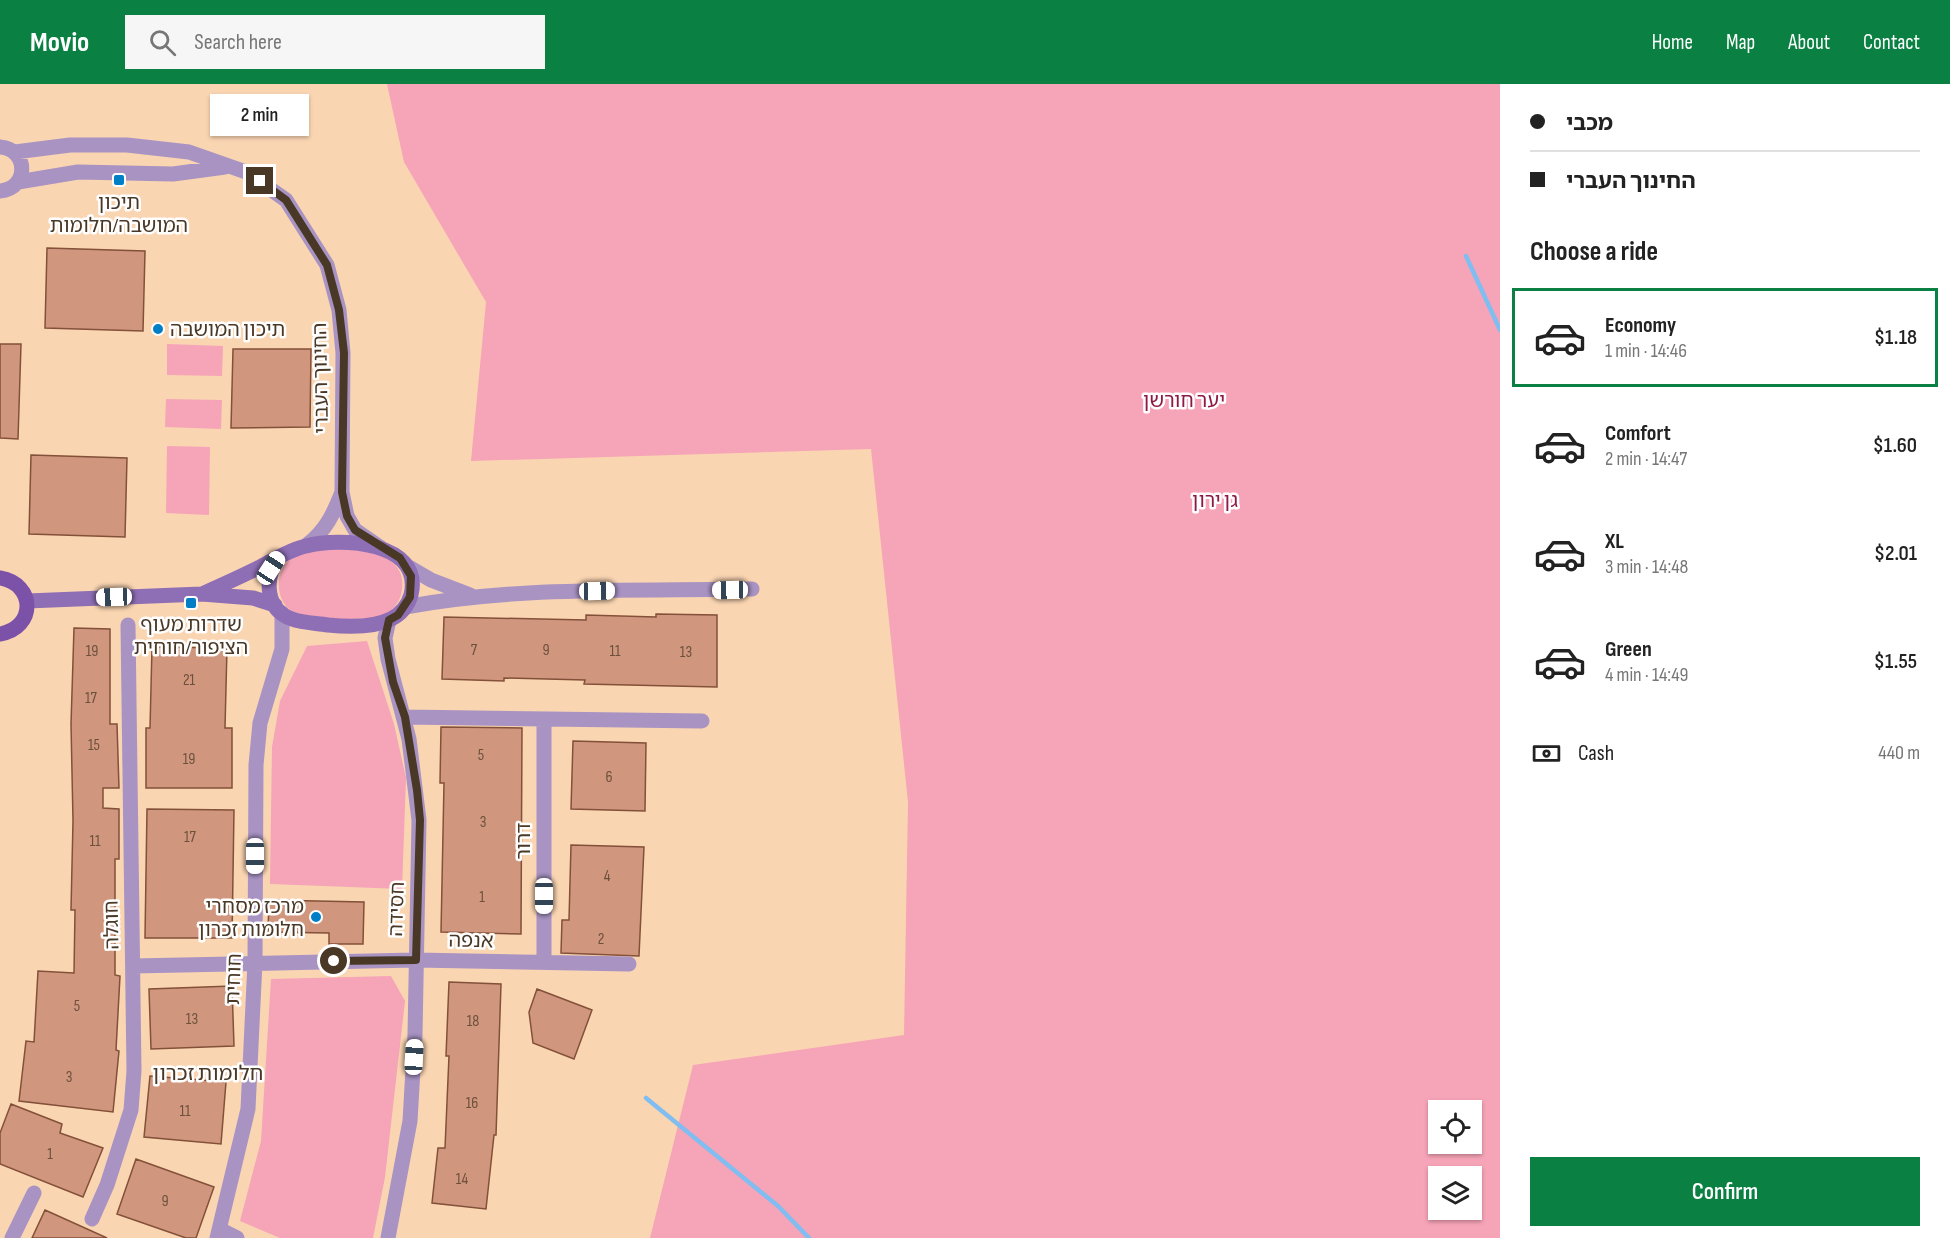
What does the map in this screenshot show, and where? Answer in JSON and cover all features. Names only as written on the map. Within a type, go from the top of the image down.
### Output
[{"type":"main road","points":[[0,578],[9,579],[17,584],[27,601],[27,610],[17,627],[0,634]]},
{"type":"street","name":"החינוך העברי","points":[[7,149],[70,145],[127,145],[189,152],[246,172],[286,200],[327,265],[339,310],[344,353],[342,492],[347,516],[355,530],[381,548]]},
{"type":"street","points":[[0,191],[13,188],[23,170],[19,157],[7,149]]},
{"type":"street","points":[[18,182],[78,172],[173,174],[228,167]]},
{"type":"street","name":"החינוך העברי","points":[[308,545],[323,532],[333,516],[342,492]]},
{"type":"street","points":[[202,594],[308,545],[353,544],[381,548],[431,579],[473,596]]},
{"type":"street","points":[[278,558],[271,568],[268,581],[270,594],[278,609]]},
{"type":"street","points":[[405,607],[412,586],[407,566]]},
{"type":"street","points":[[27,601],[202,594],[253,598],[278,609],[291,619],[355,626],[389,620],[405,607],[473,596],[752,589]]},
{"type":"street","name":"חוחית","points":[[219,1234],[248,1109],[255,962],[256,765],[260,723],[282,649],[278,609]]},
{"type":"street","name":"חסידה","points":[[388,1238],[410,1121],[415,1035],[420,820],[405,717],[388,659],[385,638],[389,620]]},
{"type":"street","name":"חוגלה","points":[[92,1219],[107,1185],[131,1110],[134,1071],[128,625]]},
{"type":"street","points":[[405,717],[702,721]]},
{"type":"street","name":"דרור","points":[[544,719],[544,962]]},
{"type":"street","name":"אנפה","points":[[133,966],[416,960],[629,964]]},
{"type":"street","points":[[12,1238],[34,1193]]},
{"type":"street","points":[[219,1234],[237,1238]]},
{"type":"green space","name":"יער חורשן","points":[[387,84],[1500,84],[1500,1238],[650,1238],[693,1065],[904,1035],[908,802],[871,449],[471,461],[486,302],[404,162]]},
{"type":"green space","points":[[167,344],[223,346],[222,376],[167,375]]},
{"type":"green space","points":[[166,399],[222,400],[221,429],[165,427]]},
{"type":"green space","points":[[167,446],[210,447],[209,515],[166,513]]},
{"type":"green space","points":[[334,549],[368,552],[390,560],[397,567],[402,577],[402,589],[399,601],[391,610],[377,618],[330,619],[299,614],[284,604],[280,596],[279,578],[287,562],[303,553]]},
{"type":"green space","points":[[367,641],[394,724],[406,778],[402,889],[270,884],[272,747],[280,701],[307,646]]},
{"type":"green space","points":[[391,976],[405,1001],[385,1177],[373,1238],[280,1238],[240,1221],[261,1141],[271,979]]},
{"type":"building","points":[[47,248],[145,251],[143,331],[45,328]]},
{"type":"building","points":[[0,344],[21,344],[18,439],[0,438]]},
{"type":"building","points":[[233,349],[311,349],[310,427],[231,428]]},
{"type":"building","points":[[31,455],[127,458],[125,537],[29,534]]},
{"type":"building","points":[[656,614],[717,615],[717,687],[584,684],[585,680],[442,679],[444,617],[586,620],[586,615],[656,617]]},
{"type":"building","points":[[74,628],[110,629],[110,724],[117,724],[119,788],[103,788],[103,808],[119,809],[119,859],[115,859],[115,975],[120,976],[116,1050],[119,1051],[113,1112],[19,1101],[26,1041],[34,1042],[38,971],[74,973],[75,910],[71,910],[73,821],[71,724]]},
{"type":"building","points":[[152,647],[227,648],[225,728],[232,728],[232,788],[146,788],[146,728],[150,728]]},
{"type":"building","points":[[441,727],[522,728],[521,934],[441,932],[444,783],[440,783]]},
{"type":"building","points":[[573,741],[646,743],[645,811],[571,809]]},
{"type":"building","points":[[147,809],[234,810],[232,938],[145,938]]},
{"type":"building","points":[[571,845],[644,847],[639,956],[561,953],[562,920],[569,920]]},
{"type":"building","name":"מרכז מסחרי חלומות זכרון","points":[[269,900],[364,902],[363,944],[329,944],[329,933],[268,932]]},
{"type":"building","points":[[449,982],[501,984],[496,1135],[494,1135],[486,1209],[432,1203],[438,1148],[445,1148]]},
{"type":"building","points":[[232,986],[234,1046],[151,1049],[149,989]]},
{"type":"building","points":[[537,989],[592,1010],[574,1059],[533,1043],[529,1012]]},
{"type":"building","points":[[150,1076],[226,1082],[221,1144],[144,1137]]},
{"type":"building","points":[[11,1104],[62,1124],[60,1133],[103,1148],[83,1197],[0,1164],[0,1133]]},
{"type":"building","points":[[136,1159],[214,1187],[196,1238],[186,1238],[117,1214]]},
{"type":"building","points":[[45,1210],[107,1238],[32,1238]]},
{"type":"waterway","points":[[1466,256],[1500,330]]},
{"type":"waterway","points":[[646,1098],[778,1206],[809,1238]]},
{"type":"place","name":"תיכון המושבה/חלומות","points":[[119,180]]},
{"type":"place","name":"תיכון המושבה","points":[[158,329]]},
{"type":"place","name":"שדרות מעוף הציפור/חוחית","points":[[191,603]]},
{"type":"place","name":"מרכז מסחרי חלומות זכרון","points":[[316,917]]},
{"type":"district","name":"חלומות זכרון","points":[[208,1073]]},
{"type":"route","points":[[260,181],[286,200],[327,265],[339,310],[344,353],[342,492],[347,516],[355,530],[400,558],[407,566],[412,586],[405,607],[389,620],[385,638],[393,682],[405,717],[420,820],[416,960],[334,961]]},
{"type":"park label","name":"גן ירון","points":[[1215,500]]}]
